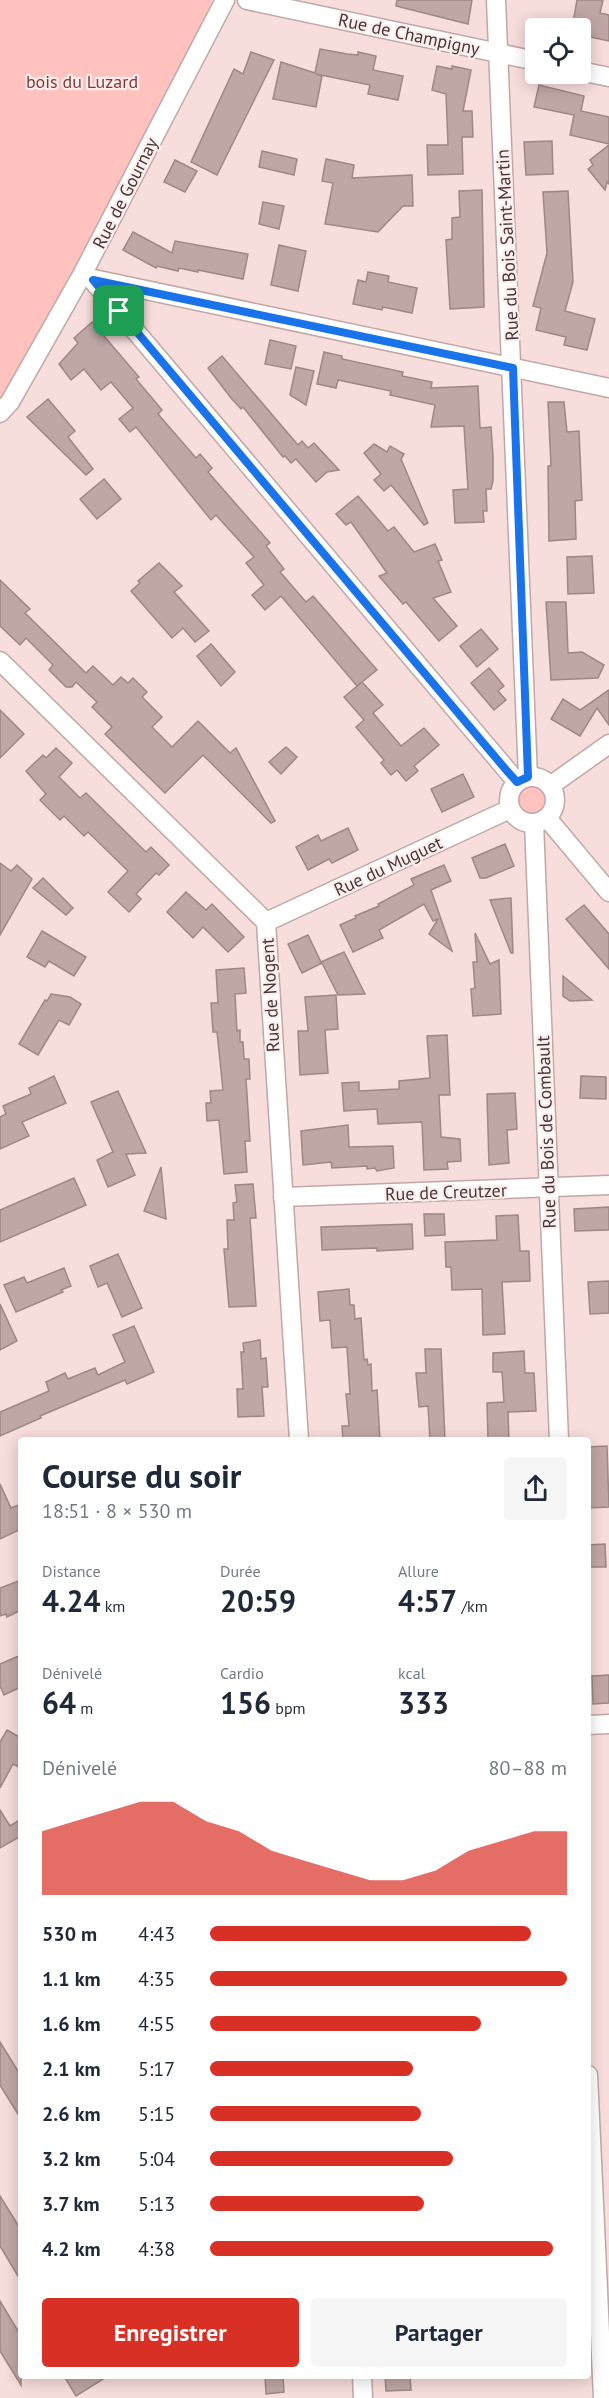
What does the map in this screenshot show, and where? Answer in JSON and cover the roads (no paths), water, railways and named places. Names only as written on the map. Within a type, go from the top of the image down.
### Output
[{"type":"street","name":"Rue de Gournay","points":[[0,413],[10,402],[88,278],[225,0]]},
{"type":"street","name":"Rue de Champigny","points":[[248,0],[525,59]]},
{"type":"street","name":"Rue du Bois Saint-Martin","points":[[496,0],[513,368],[523,780]]},
{"type":"street","points":[[591,73],[609,77]]},
{"type":"street","points":[[88,278],[609,388]]},
{"type":"street","points":[[88,278],[523,780]]},
{"type":"street","name":"Rue de Nogent","points":[[0,662],[266,922],[299,1437]]},
{"type":"street","points":[[550,786],[609,744]]},
{"type":"street","points":[[540,821],[555,803],[550,786],[536,778],[523,780],[510,793],[510,809],[519,819],[540,821],[609,892]]},
{"type":"street","name":"Rue du Muguet","points":[[266,922],[510,809]]},
{"type":"street","name":"Rue du Bois de Combault","points":[[540,821],[547,1189],[559,1437]]},
{"type":"street","name":"Rue de Creutzer","points":[[283,1197],[609,1185]]},
{"type":"street","points":[[591,1725],[609,1724]]},
{"type":"street","points":[[591,2140],[603,2398]]},
{"type":"street","points":[[362,2379],[363,2398]]},
{"type":"park label","name":"bois du Luzard","points":[[82,81]]}]
